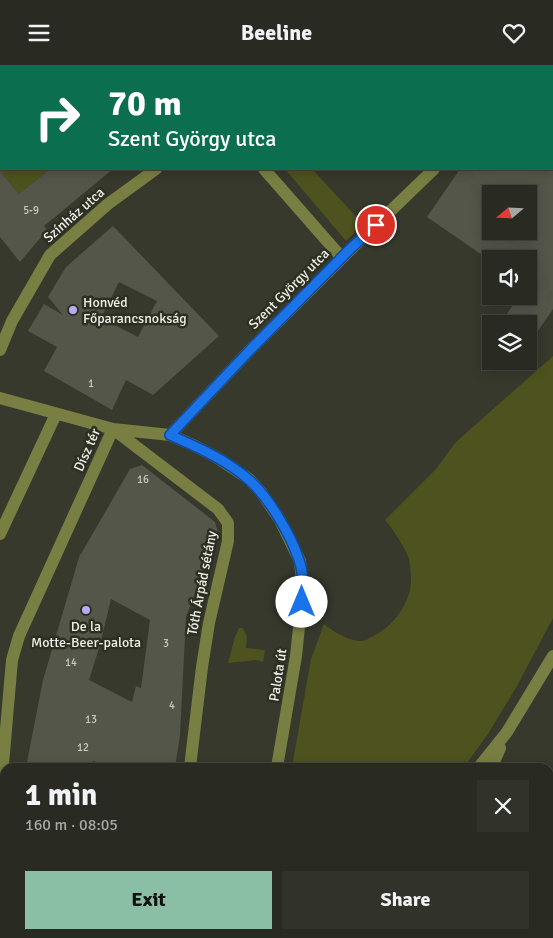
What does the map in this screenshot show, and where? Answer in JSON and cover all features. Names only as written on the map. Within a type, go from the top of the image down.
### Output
[{"type":"street","name":"Színház utca","points":[[0,350],[12,321],[50,255],[108,204],[155,170]]},
{"type":"street","points":[[265,170],[342,258]]},
{"type":"street","name":"Szent György utca","points":[[170,435],[251,349],[433,170]]},
{"type":"street","name":"Dísz tér","points":[[0,398],[113,429],[6,659],[2,763]]},
{"type":"street","points":[[0,534],[56,414]]},
{"type":"street","name":"Palota út","points":[[113,429],[170,435],[216,457],[249,479],[261,492],[280,520],[300,561],[303,589],[300,629],[278,763]]},
{"type":"street","name":"Tóth Árpád sétány","points":[[113,429],[218,509],[228,523],[228,541],[202,667],[190,763]]},
{"type":"street","points":[[482,763],[507,732],[553,656]]},
{"type":"street","points":[[494,763],[507,732]]},
{"type":"green space","points":[[0,170],[49,170],[19,194]]},
{"type":"green space","points":[[286,170],[313,170],[363,224],[346,241]]},
{"type":"green space","points":[[553,356],[553,618],[517,686],[488,734],[467,763],[293,763],[311,659],[324,624],[347,638],[362,641],[385,629],[399,614],[408,597],[410,587],[409,559],[385,520],[436,469],[456,442]]},
{"type":"green space","points":[[239,628],[243,628],[247,637],[246,648],[265,650],[263,662],[256,660],[228,663]]},
{"type":"building","points":[[49,170],[112,170],[44,226],[47,230],[20,262],[0,237],[0,171],[19,194]]},
{"type":"building","points":[[459,170],[553,170],[553,309],[537,332],[537,315],[506,315],[513,305],[537,305],[537,250],[482,250],[482,255],[427,217]]},
{"type":"building","name":"Honvéd Főparancsnokság","points":[[113,226],[219,336],[153,395],[126,380],[112,410],[44,371],[57,347],[28,331],[44,304],[63,315],[48,297],[66,267]],"holes":[[[119,282],[157,301],[138,337],[101,318]]]},
{"type":"building","points":[[142,465],[215,522],[218,532],[186,617],[180,735],[176,763],[101,763],[93,761],[92,763],[27,763],[43,680],[81,554],[130,469]],"holes":[[[111,599],[150,620],[141,688],[136,686],[132,702],[89,680]]]},
{"type":"tunnel","points":[[464,170],[482,196]]},
{"type":"tunnel","points":[[513,240],[520,250]]},
{"type":"tunnel","points":[[537,274],[553,297]]},
{"type":"place","name":"Honvéd Főparancsnokság","points":[[73,310]]},
{"type":"place","name":"De la Motte-Beer-palota","points":[[86,610]]},
{"type":"route","points":[[302,602],[303,589],[300,561],[280,520],[261,492],[249,479],[216,457],[170,435],[251,349],[376,225]]}]
